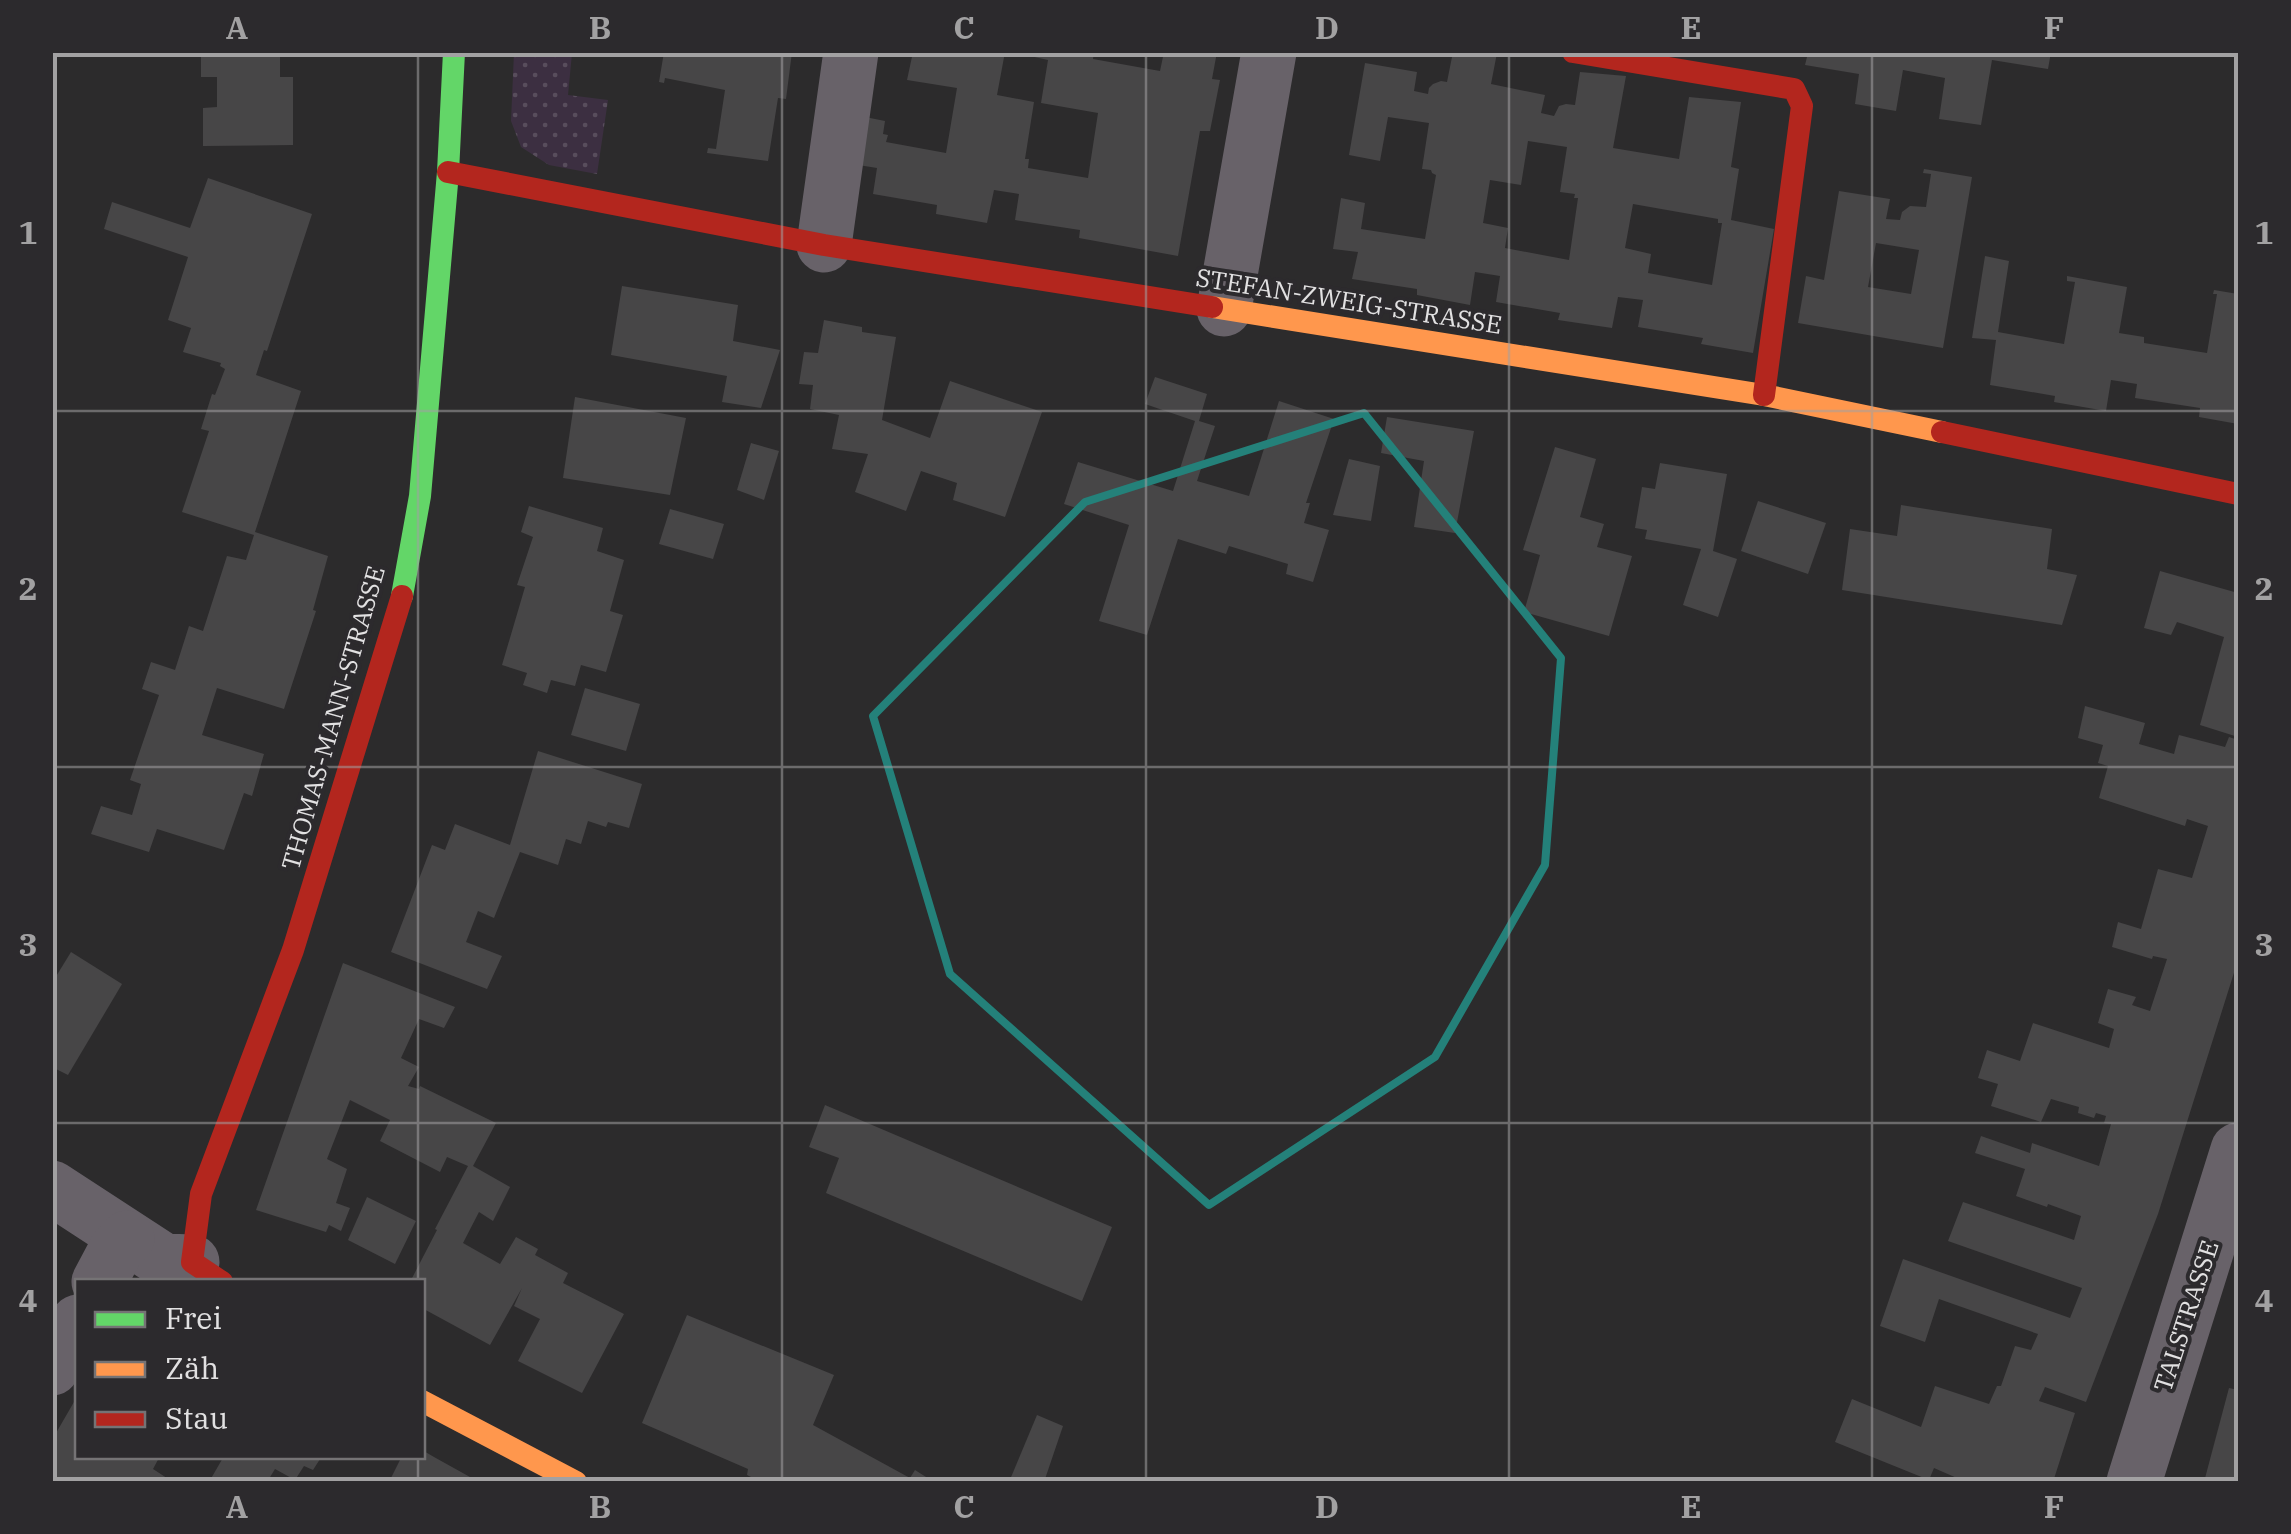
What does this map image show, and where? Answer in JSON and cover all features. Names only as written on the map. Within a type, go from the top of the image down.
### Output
[{"type":"street","name":"THOMAS-MANN-STRASSE","points":[[207,1272],[202,1194],[293,950],[400,604],[420,496],[448,172],[454,52]]},
{"type":"street","points":[[824,245],[851,52]]},
{"type":"street","points":[[1224,309],[1269,52]]},
{"type":"street","points":[[1573,52],[1794,88],[1802,106],[1764,395]]},
{"type":"street","name":"STEFAN-ZWEIG-STRASSE","points":[[448,172],[824,245],[1764,395],[2238,494]]},
{"type":"street","name":"TALSTRASSE","points":[[2134,1482],[2238,1150]]},
{"type":"street","points":[[52,1188],[113,1260],[164,1261],[207,1272]]},
{"type":"street","points":[[52,1368],[75,1327]]},
{"type":"street","points":[[425,1403],[576,1482]]},
{"type":"highlighted area","points":[[1364,413],[1561,658],[1545,865],[1435,1057],[1209,1205],[950,974],[873,716],[1085,502]]},
{"type":"shaded area","points":[[514,53],[572,53],[568,95],[608,100],[597,174],[549,165],[521,147],[511,121]]},
{"type":"building","points":[[201,52],[280,52],[280,77],[293,77],[293,145],[203,146],[203,108],[217,107],[217,77],[201,77]]},
{"type":"building","points":[[664,52],[792,52],[786,99],[778,98],[768,161],[707,153],[708,148],[716,149],[725,90],[665,78],[664,83],[659,82]]},
{"type":"building","points":[[913,52],[1005,52],[997,95],[1034,102],[1025,159],[1029,159],[1028,168],[1088,178],[1098,113],[1041,103],[1048,60],[1021,52],[1094,52],[1093,59],[1160,71],[1164,52],[1217,52],[1212,79],[1220,80],[1210,131],[1200,131],[1178,256],[1079,238],[1080,230],[1015,220],[1019,194],[994,190],[987,223],[936,214],[937,205],[873,194],[877,168],[852,164],[860,116],[885,121],[886,142],[946,153],[957,88],[907,80]]},
{"type":"building","points":[[1453,52],[1497,53],[1491,84],[1545,95],[1541,113],[1554,116],[1559,106],[1575,105],[1580,72],[1626,76],[1613,148],[1679,159],[1689,97],[1741,102],[1731,167],[1739,169],[1731,220],[1774,229],[1753,353],[1701,344],[1703,338],[1638,327],[1643,300],[1618,297],[1612,328],[1558,320],[1560,313],[1496,302],[1500,276],[1475,272],[1470,305],[1417,295],[1417,289],[1352,279],[1358,252],[1333,249],[1341,198],[1365,203],[1361,229],[1425,239],[1436,175],[1422,169],[1429,123],[1388,117],[1380,161],[1349,155],[1365,63],[1417,72],[1414,91],[1428,94],[1433,84],[1447,82]],"holes":[[[1528,141],[1567,147],[1560,192],[1578,198],[1569,260],[1505,248],[1508,228],[1483,223],[1490,180],[1521,185]],[[1633,204],[1718,219],[1722,223],[1712,285],[1648,273],[1651,254],[1625,248]]]},
{"type":"building","points":[[1794,52],[2051,52],[2048,69],[1992,60],[1981,125],[1939,119],[1945,78],[1903,70],[1896,111],[1855,104],[1859,74],[1805,65],[1807,57]]},
{"type":"building","points":[[1924,169],[1972,177],[1943,348],[1798,323],[1806,276],[1824,280],[1839,191],[1890,199],[1886,219],[1900,220],[1902,212],[1910,206],[1926,207],[1931,174],[1923,173]],"holes":[[[1876,243],[1919,250],[1911,294],[1868,287]]]},
{"type":"building","points":[[208,178],[312,214],[256,375],[301,391],[255,532],[328,556],[313,610],[316,611],[284,709],[217,688],[202,735],[264,754],[252,796],[244,793],[224,850],[157,829],[149,852],[91,834],[101,806],[132,815],[141,784],[130,780],[159,695],[142,689],[151,662],[175,670],[189,626],[203,631],[227,556],[246,560],[254,535],[182,512],[209,431],[201,429],[225,369],[221,363],[183,352],[191,328],[168,320],[188,257],[104,229],[112,202],[190,228]]},
{"type":"building","points":[[1985,256],[2009,261],[1998,332],[2064,344],[2075,282],[2067,281],[2067,276],[2127,287],[2119,333],[2144,337],[2144,343],[2207,353],[2217,294],[2213,294],[2214,290],[2238,294],[2238,424],[2199,417],[2200,408],[2135,398],[2137,384],[2111,380],[2106,411],[2054,402],[2055,396],[1990,385],[1996,340],[1972,338]]},
{"type":"building","points":[[622,286],[738,305],[733,341],[780,350],[761,408],[722,402],[727,376],[611,355]]},
{"type":"building","points":[[824,320],[896,337],[882,420],[930,438],[950,381],[1042,412],[1005,517],[953,500],[957,483],[921,471],[906,511],[855,492],[868,454],[832,449],[839,415],[810,409],[813,385],[799,384],[804,352],[818,353]]},
{"type":"building","points":[[1155,377],[1207,394],[1199,421],[1215,426],[1197,481],[1249,496],[1279,401],[1334,419],[1306,503],[1310,503],[1304,523],[1329,530],[1313,582],[1286,574],[1288,564],[1229,546],[1226,554],[1178,539],[1147,635],[1099,621],[1129,525],[1064,504],[1078,462],[1173,491],[1195,421],[1145,404]]},
{"type":"building","points":[[575,397],[686,418],[670,495],[563,478]]},
{"type":"building","points":[[1387,417],[1474,431],[1455,533],[1414,527],[1424,461],[1381,453]]},
{"type":"building","points":[[751,443],[779,451],[764,500],[737,490]]},
{"type":"building","points":[[1555,447],[1596,459],[1580,517],[1604,524],[1597,547],[1632,556],[1609,636],[1524,612],[1540,555],[1523,550]]},
{"type":"building","points":[[1349,459],[1380,466],[1371,521],[1333,515]]},
{"type":"building","points":[[1660,463],[1727,474],[1713,551],[1737,559],[1718,617],[1683,605],[1701,549],[1645,539],[1647,530],[1635,528],[1642,487],[1655,489]]},
{"type":"building","points":[[1758,501],[1826,523],[1808,574],[1741,551]]},
{"type":"building","points":[[1901,505],[2052,529],[2047,569],[2077,575],[2062,625],[1842,590],[1850,529],[1897,536]]},
{"type":"building","points":[[529,506],[603,528],[597,551],[624,560],[610,611],[623,615],[606,672],[581,665],[575,686],[551,680],[547,693],[523,685],[527,673],[502,665],[525,587],[517,585],[533,537],[521,532]]},
{"type":"building","points":[[670,509],[724,524],[713,559],[659,544]]},
{"type":"building","points":[[2160,571],[2238,593],[2238,737],[2200,725],[2224,637],[2177,622],[2171,635],[2144,628]]},
{"type":"building","points":[[585,688],[640,704],[626,751],[571,735]]},
{"type":"building","points":[[2085,706],[2145,723],[2139,744],[2174,754],[2179,735],[2225,747],[2229,737],[2238,740],[2238,960],[2158,1214],[2086,1402],[2045,1387],[2039,1401],[2075,1413],[2053,1482],[1966,1482],[1934,1468],[1929,1480],[1835,1442],[1852,1399],[1921,1427],[1935,1386],[1989,1404],[1997,1386],[2001,1386],[2015,1346],[2031,1350],[2038,1334],[1939,1299],[1925,1342],[1880,1326],[1903,1259],[2070,1318],[2082,1288],[1948,1241],[1963,1202],[2074,1240],[2081,1216],[2016,1196],[2025,1169],[1975,1153],[1981,1136],[2030,1153],[2032,1143],[2099,1166],[2111,1124],[2104,1123],[2106,1116],[2096,1113],[2094,1118],[2078,1113],[2079,1107],[2051,1099],[2041,1122],[1991,1106],[1998,1084],[1978,1078],[1987,1050],[2020,1061],[2033,1023],[2109,1048],[2114,1029],[2098,1023],[2108,989],[2136,997],[2132,1005],[2150,1011],[2167,959],[2152,959],[2112,947],[2118,922],[2141,929],[2158,869],[2192,878],[2208,826],[2187,819],[2185,826],[2099,798],[2108,766],[2098,763],[2103,745],[2078,738]]},
{"type":"building","points":[[538,751],[642,784],[629,828],[588,821],[581,844],[566,839],[558,865],[520,852],[494,918],[478,911],[466,942],[502,956],[487,989],[391,952],[432,845],[445,850],[455,824],[510,845]]},
{"type":"building","points":[[71,952],[122,984],[68,1075],[52,1067],[52,983]]},
{"type":"building","points":[[343,963],[455,1007],[444,1028],[419,1019],[401,1058],[419,1067],[408,1086],[420,1086],[496,1123],[473,1166],[510,1187],[493,1221],[479,1212],[463,1243],[500,1264],[516,1237],[538,1249],[535,1255],[568,1273],[563,1283],[624,1314],[582,1393],[518,1361],[540,1319],[514,1306],[522,1288],[490,1345],[425,1310],[425,1279],[412,1279],[468,1166],[447,1157],[440,1172],[380,1141],[390,1120],[350,1100],[327,1159],[347,1169],[336,1203],[350,1208],[341,1231],[329,1225],[326,1232],[256,1210]]},
{"type":"building","points":[[825,1105],[1112,1227],[1082,1301],[826,1193],[839,1158],[809,1147]]},
{"type":"building","points":[[367,1197],[416,1221],[395,1264],[348,1240]]},
{"type":"building","points":[[687,1315],[834,1375],[813,1425],[910,1478],[915,1470],[934,1482],[761,1482],[747,1475],[748,1469],[642,1423]]},
{"type":"building","points":[[2229,1388],[2238,1390],[2238,1482],[2204,1482]]},
{"type":"building","points":[[75,1400],[75,1459],[158,1459],[153,1469],[173,1482],[52,1482],[52,1440]]},
{"type":"building","points":[[1037,1415],[1063,1426],[1044,1482],[1009,1482]]},
{"type":"building","points":[[425,1452],[479,1482],[389,1482],[400,1459],[425,1459]]},
{"type":"building","points":[[222,1459],[320,1459],[313,1470],[304,1466],[295,1480],[275,1469],[267,1482],[209,1482]]},
{"type":"traffic: fast","points":[[402,596],[420,496],[448,172],[454,52]]},
{"type":"traffic: slow","points":[[1212,307],[1764,395],[1942,432]]},
{"type":"traffic: slow","points":[[425,1403],[576,1482]]},
{"type":"traffic: jam","points":[[1573,52],[1794,89],[1802,106],[1764,395]]},
{"type":"traffic: jam","points":[[448,172],[824,245],[1212,307]]},
{"type":"traffic: jam","points":[[1942,432],[2238,494]]},
{"type":"traffic: jam","points":[[218,1279],[192,1262],[201,1194],[293,950],[402,596]]}]
